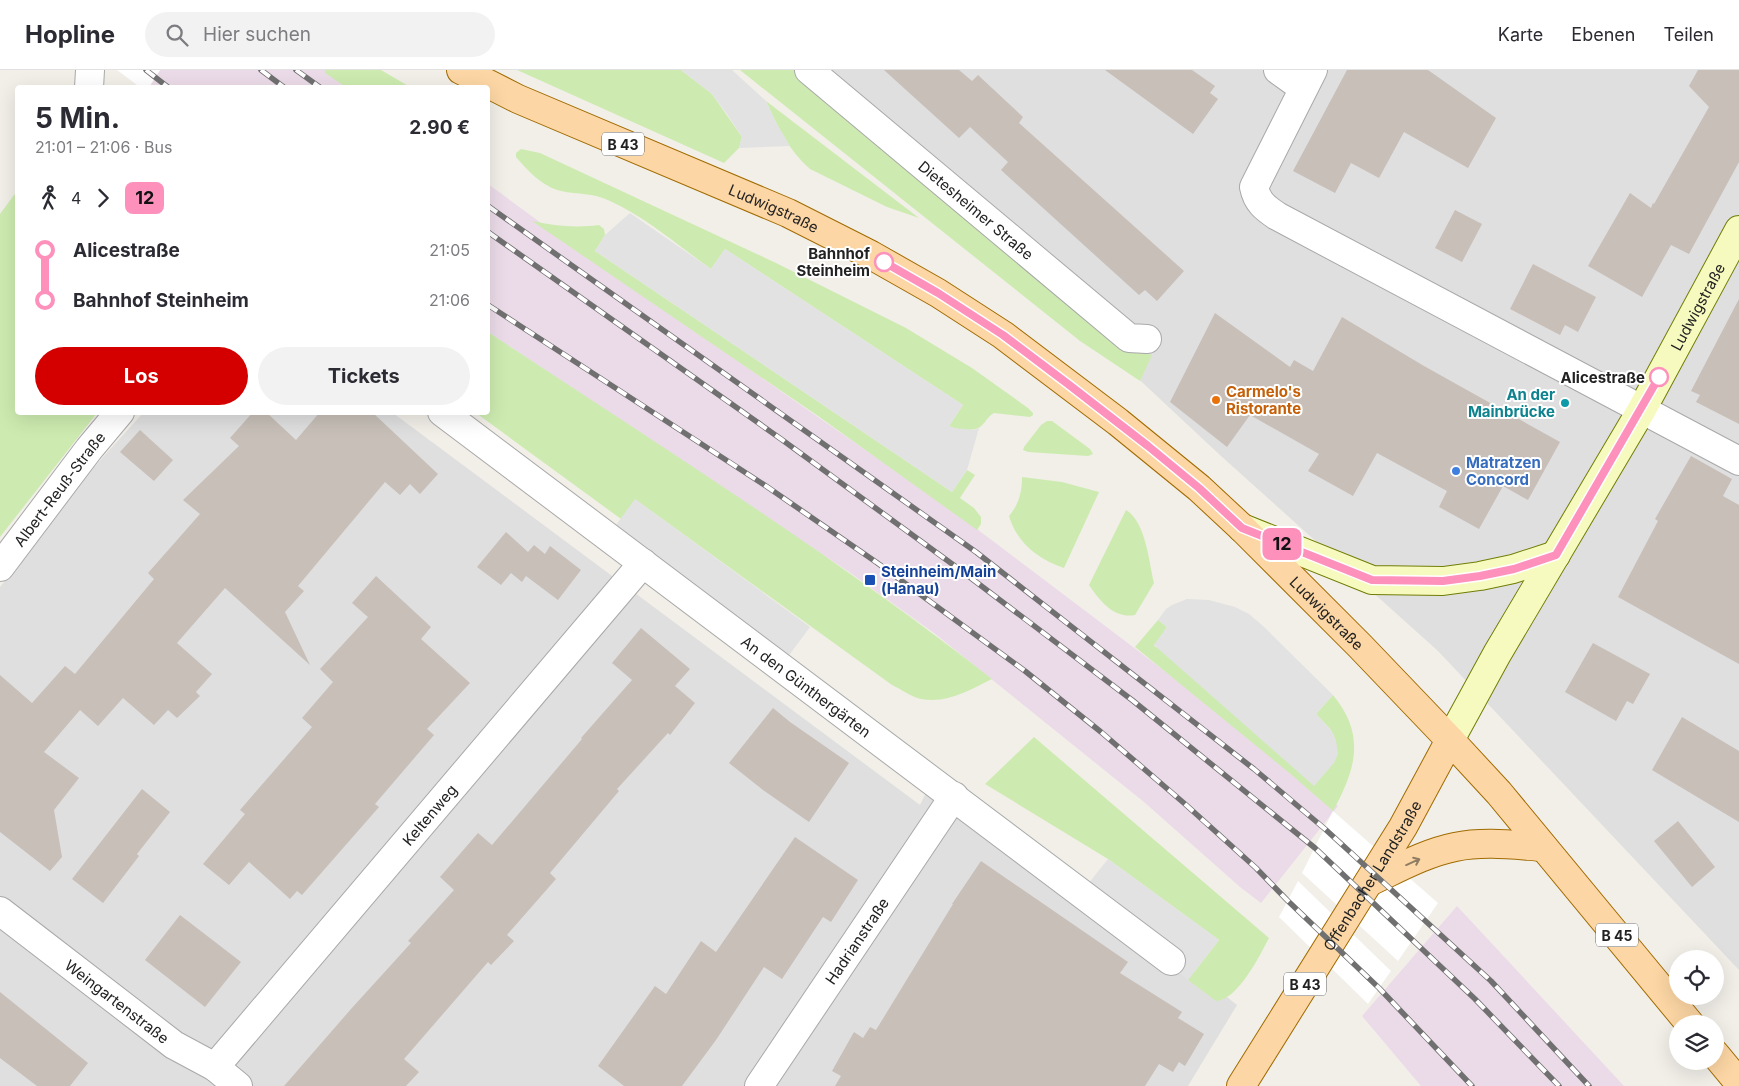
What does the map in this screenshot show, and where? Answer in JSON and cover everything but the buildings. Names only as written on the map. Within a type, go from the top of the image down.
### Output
[{"type":"main road","name":"Ludwigstraße","points":[[461,70],[518,99],[788,212],[930,288],[1003,335],[1148,446],[1199,488],[1242,528],[1360,646],[1450,740],[1497,654],[1641,410],[1739,230]]},
{"type":"main road","points":[[1242,528],[1372,580],[1433,581],[1480,576],[1514,569],[1556,555]]},
{"type":"main road","name":"B 45","points":[[1450,740],[1499,793],[1683,1015]]},
{"type":"main road","name":"Offenbacher Landstraße","points":[[1241,1086],[1403,827],[1450,740]]},
{"type":"main road","points":[[1369,882],[1432,853],[1455,846],[1486,843],[1543,847]]},
{"type":"main road","points":[[1724,1065],[1739,1083]]},
{"type":"street","points":[[89,85],[90,70]]},
{"type":"street","name":"Dietesheimer Straße","points":[[809,70],[1128,338],[1147,339]]},
{"type":"street","points":[[1278,70],[1308,79],[1254,187],[1256,198],[1264,207],[1277,216],[1739,461]]},
{"type":"street","name":"Albert-Reuß-Straße","points":[[0,567],[89,449],[117,415]]},
{"type":"street","name":"An den Günthergärten","points":[[446,415],[1171,961]]},
{"type":"street","name":"Keltenweg","points":[[216,1067],[643,563]]},
{"type":"street","name":"Hadrianstraße","points":[[759,1086],[954,796]]},
{"type":"street","name":"Weingartenstraße","points":[[0,911],[174,1045],[216,1067],[238,1086]]},
{"type":"shaded area","points":[[160,70],[331,70],[351,85],[151,85]]},
{"type":"shaded area","points":[[681,70],[732,70],[766,101],[790,146],[739,148],[742,137],[727,114],[712,94]]},
{"type":"shaded area","points":[[823,70],[1739,70],[1739,970],[1724,954],[1724,950],[1720,950],[1438,651],[1221,456],[1129,370]]},
{"type":"shaded area","points":[[490,185],[574,247],[953,511],[1315,786],[1338,806],[1261,903],[1240,887],[1144,802],[934,633],[849,572],[490,333]]},
{"type":"shaded area","points":[[630,213],[711,269],[725,249],[963,405],[949,426],[974,430],[979,428],[967,470],[952,492],[595,251],[605,235]]},
{"type":"shaded area","points":[[141,415],[396,415],[920,805],[937,770],[1237,1005],[1188,1086],[0,1086],[0,587],[94,467]]},
{"type":"shaded area","points":[[635,499],[810,627],[781,666],[608,536]]},
{"type":"shaded area","points":[[1187,599],[1209,600],[1235,607],[1249,614],[1333,695],[1316,714],[1331,730],[1336,741],[1338,754],[1334,763],[1314,786],[1154,645],[1167,627],[1158,620],[1166,609]]},
{"type":"shaded area","points":[[1108,859],[1219,940],[1188,980],[1081,893]]},
{"type":"shaded area","points":[[1457,906],[1624,1086],[1421,1086],[1362,1016]]},
{"type":"green space","points":[[325,70],[381,70],[407,85],[343,85],[325,73]]},
{"type":"green space","points":[[517,70],[681,70],[712,94],[742,137],[739,148],[724,163]]},
{"type":"green space","points":[[740,70],[794,70],[1107,330],[1136,351],[1152,355],[1140,381],[1080,341]]},
{"type":"green space","points":[[766,101],[919,218],[887,207],[810,169],[796,154],[779,129]]},
{"type":"green space","points":[[521,149],[540,153],[774,262],[906,328],[972,368],[1028,408],[1033,415],[1030,417],[994,413],[980,427],[973,430],[956,429],[949,426],[963,405],[725,249],[711,269],[649,223],[610,201],[597,196],[561,191],[548,186],[530,172],[516,157],[516,153]]},
{"type":"green space","points":[[15,194],[15,415],[95,415],[0,537],[0,214]]},
{"type":"green space","points":[[532,221],[566,226],[599,225],[604,229],[605,235],[595,251],[952,492],[967,470],[975,475],[960,498],[974,508],[981,517],[981,524],[977,530],[818,416]]},
{"type":"green space","points":[[490,333],[807,544],[870,588],[992,679],[949,698],[931,700],[914,697],[892,685],[636,500],[621,519],[479,415],[490,415]]},
{"type":"green space","points":[[1047,421],[1052,421],[1090,449],[1093,454],[1088,456],[1028,452],[1023,450],[1041,425]]},
{"type":"green space","points":[[1022,477],[1062,482],[1099,492],[1064,568],[1037,555],[1023,542],[1013,526],[1009,516],[1019,498]]},
{"type":"green space","points":[[1126,510],[1138,524],[1146,543],[1154,583],[1135,615],[1127,616],[1108,608],[1089,585]]},
{"type":"green space","points":[[1158,620],[1167,627],[1154,646],[1336,741],[1331,730],[1316,714],[1333,695],[1350,724],[1354,738],[1354,752],[1347,781],[1333,811],[1135,647]]},
{"type":"green space","points":[[1034,737],[1269,938],[1247,976],[1224,999],[1216,1001],[1188,980],[1219,940],[1108,859],[985,784]]},
{"type":"pier","points":[[117,70],[160,70],[150,85],[137,85]]},
{"type":"pier","points":[[1333,811],[1438,903],[1398,961],[1302,873]]},
{"type":"pier","points":[[1298,881],[1391,971],[1368,1004],[1279,917]]},
{"type":"railway","points":[[146,70],[165,85]]},
{"type":"railway","points":[[261,70],[281,85]]},
{"type":"railway","points":[[296,70],[317,85]]},
{"type":"railway","points":[[490,207],[976,552],[1254,769],[1325,829],[1491,981],[1589,1086]]},
{"type":"railway","points":[[490,233],[781,439],[959,569],[1132,700],[1315,848],[1475,999],[1559,1086]]},
{"type":"railway","points":[[490,306],[766,486],[876,562],[1025,671],[1101,732],[1256,868],[1379,988],[1472,1086]]},
{"type":"bus line","name":"12","points":[[884,262],[938,293],[1003,335],[1148,446],[1199,488],[1242,528],[1372,580],[1443,581],[1480,576],[1514,569],[1556,555],[1659,377]]},
{"type":"place","name":"Bahnhof Steinheim","points":[[884,262]]},
{"type":"place","name":"Alicestraße","points":[[1659,377]]},
{"type":"place","name":"Carmelo's Ristorante","points":[[1216,400]]},
{"type":"place","name":"An der Mainbrücke","points":[[1565,403]]},
{"type":"place","name":"Matratzen Concord","points":[[1456,471]]},
{"type":"place","name":"Steinheim/Main (Hanau)","points":[[870,580]]}]
